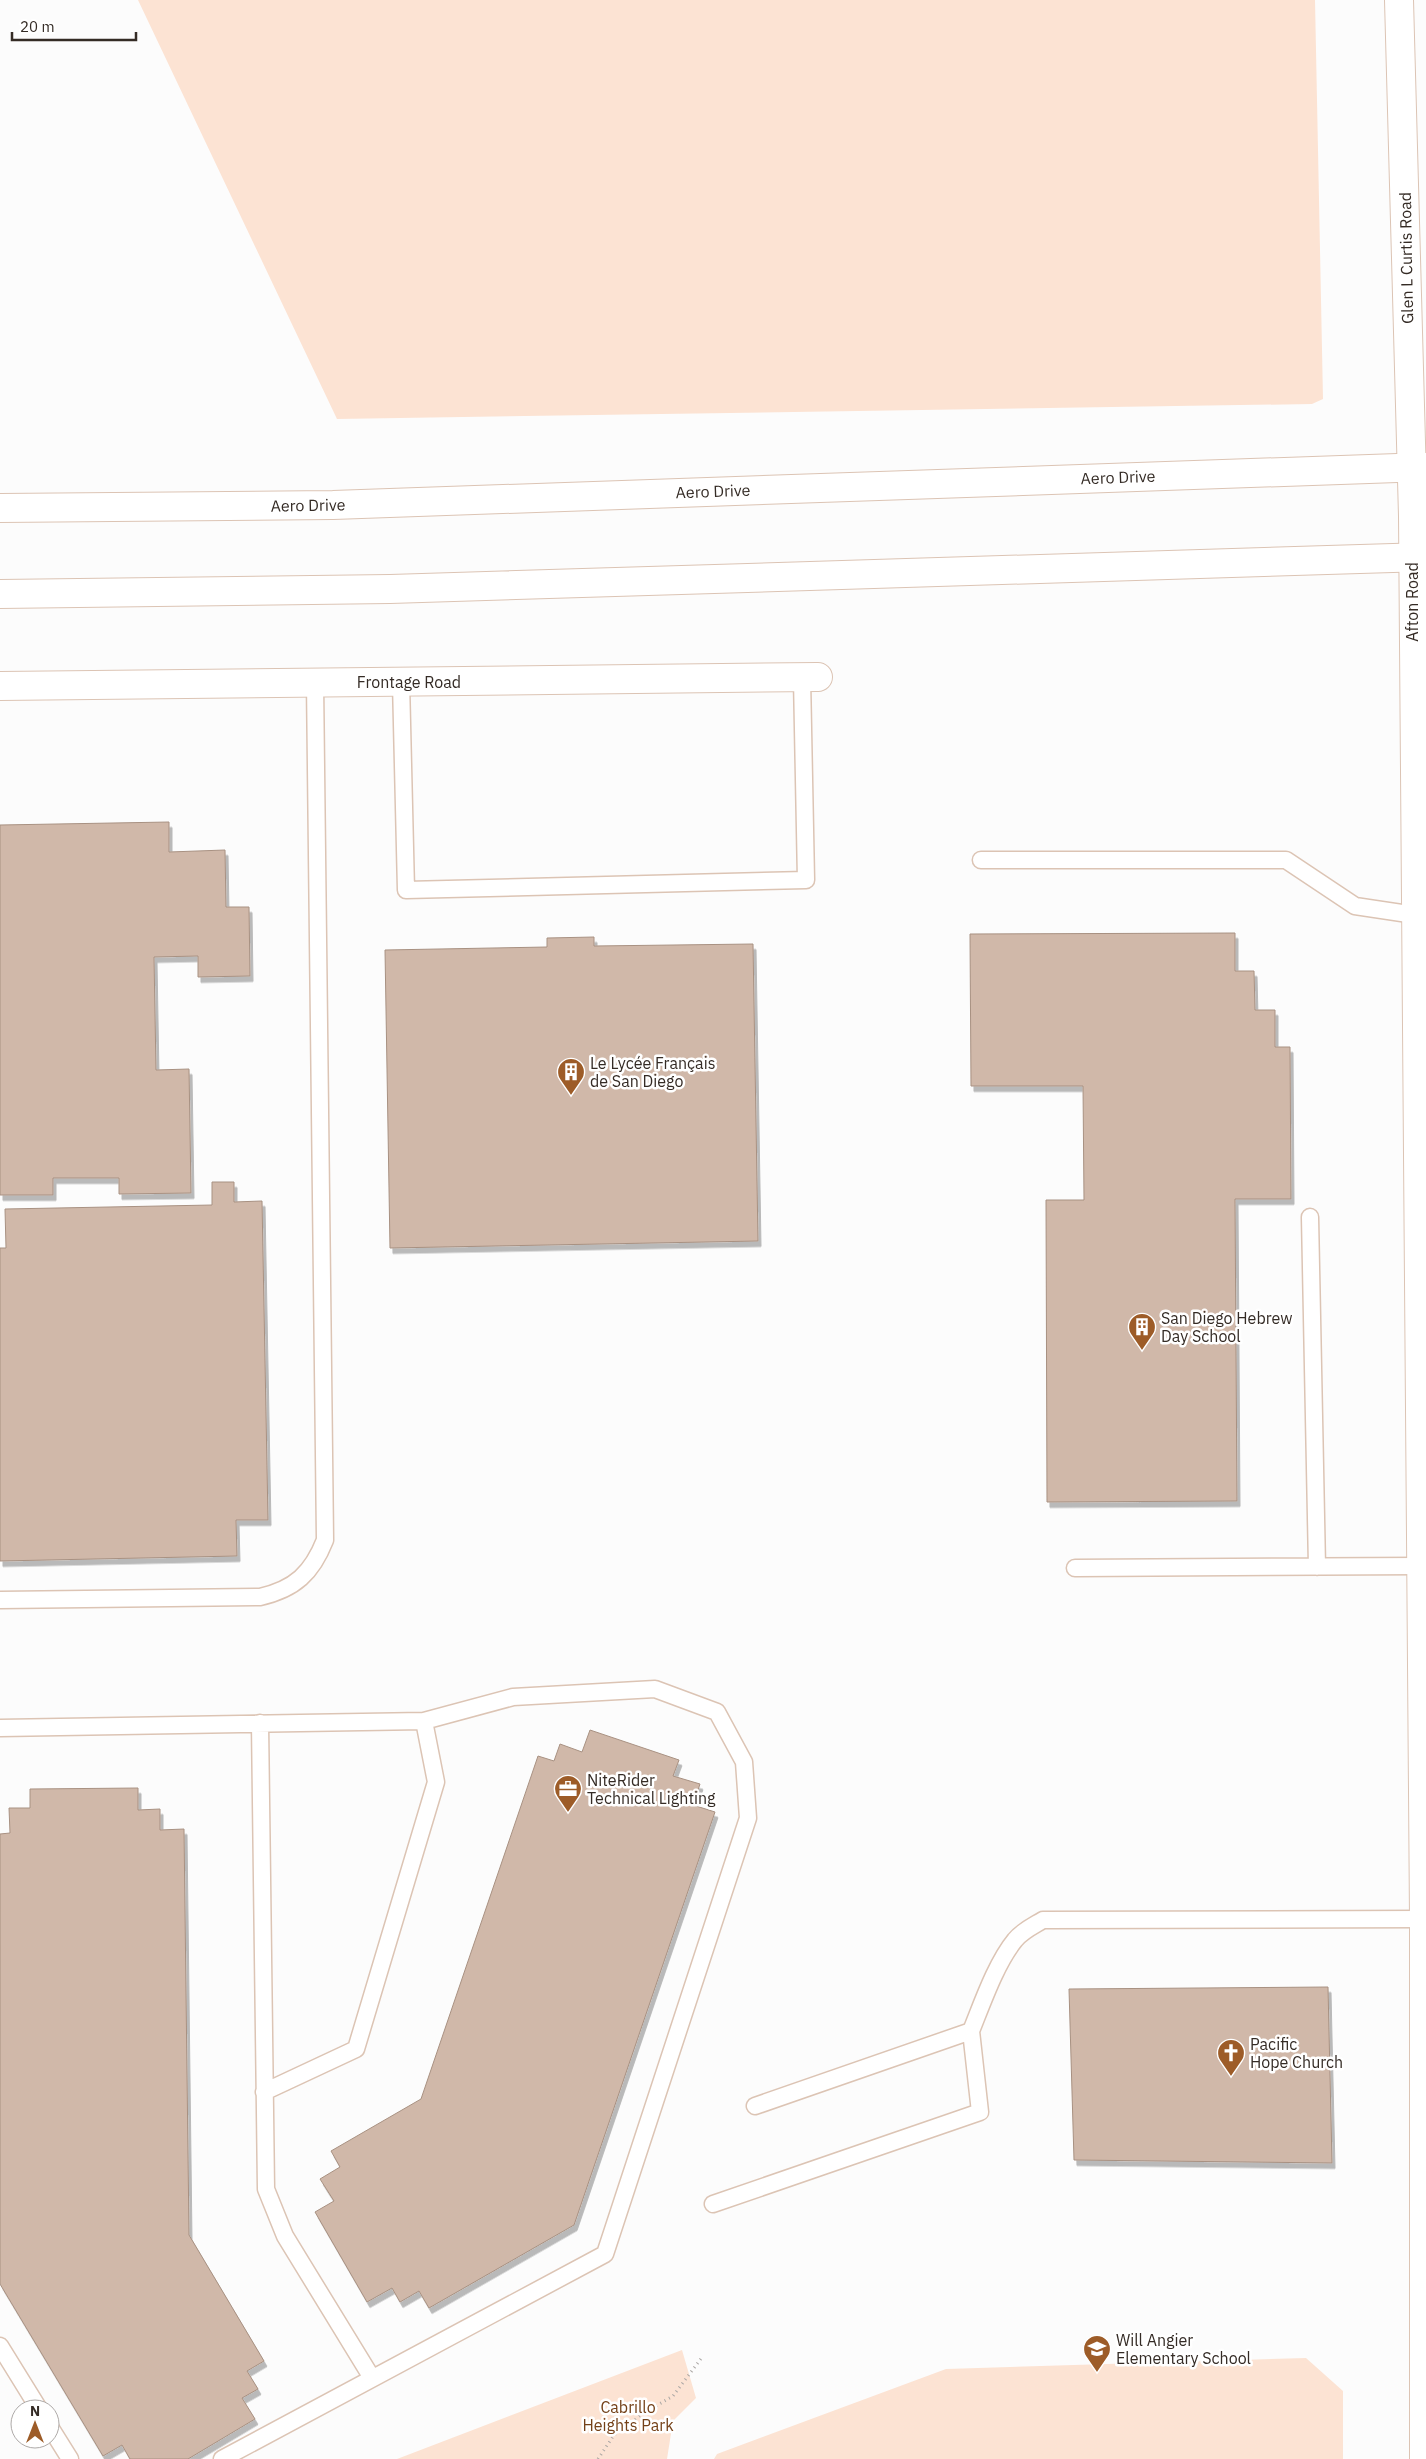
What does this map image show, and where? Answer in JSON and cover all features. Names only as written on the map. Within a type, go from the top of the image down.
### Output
[{"type":"street","name":"Glen L Curtis Road","points":[[1399,0],[1419,467],[1413,516]]},
{"type":"street","name":"Aero Drive","points":[[0,508],[333,505],[1419,467]]},
{"type":"street","name":"Afton Road","points":[[1413,516],[1419,557],[1415,915],[1421,1133],[1421,1566],[1424,1765],[1424,2459]]},
{"type":"street","points":[[0,594],[400,588],[1419,557]]},
{"type":"street","name":"Frontage Road","points":[[0,686],[810,678]]},
{"type":"lane","points":[[401,682],[406,890],[806,880],[810,678]]},
{"type":"lane","points":[[0,1600],[260,1597],[281,1592],[295,1584],[318,1558],[325,1540],[315,682]]},
{"type":"lane","points":[[981,860],[1286,860],[1355,906],[1415,915]]},
{"type":"lane","points":[[1310,1217],[1316,1567]]},
{"type":"lane","points":[[1075,1568],[1421,1566]]},
{"type":"lane","points":[[0,1728],[424,1721],[513,1697],[655,1689],[717,1712],[744,1762],[748,1818],[605,2254],[222,2459]]},
{"type":"lane","points":[[264,2092],[356,2049],[436,1782],[424,1721]]},
{"type":"lane","points":[[260,1723],[266,2189],[285,2236],[372,2378]]},
{"type":"lane","points":[[713,2204],[980,2112],[971,2031],[1003,1959],[1015,1940],[1028,1928],[1043,1920],[1424,1919]]},
{"type":"lane","points":[[755,2106],[971,2031]]},
{"type":"lane","points":[[0,2346],[33,2399]]},
{"type":"lane","points":[[60,2443],[70,2459]]},
{"type":"path","points":[[598,2459],[614,2435],[644,2413],[673,2396],[703,2356]]},
{"type":"green space","points":[[138,0],[1315,0],[1323,399],[1312,404],[337,419]]},
{"type":"green space","name":"Cabrillo Heights Park","points":[[682,2350],[696,2398],[673,2421],[667,2459],[397,2459]]},
{"type":"green space","points":[[1306,2358],[1343,2391],[1343,2459],[714,2459],[717,2454],[946,2369]]},
{"type":"building","points":[[169,822],[169,852],[225,850],[226,907],[249,907],[250,976],[198,977],[198,956],[154,957],[156,1070],[189,1069],[191,1193],[119,1194],[119,1178],[53,1178],[53,1195],[0,1195],[0,825]]},
{"type":"building","name":"San Diego Hebrew Day School","points":[[1235,933],[1235,971],[1254,971],[1255,1010],[1275,1010],[1275,1047],[1290,1047],[1291,1199],[1235,1199],[1237,1501],[1047,1502],[1046,1200],[1084,1200],[1083,1086],[971,1086],[970,934]]},
{"type":"building","name":"Le Lycée Français de San Diego","points":[[594,937],[594,946],[753,944],[758,1241],[390,1248],[385,950],[547,947],[547,938]]},
{"type":"building","points":[[212,1182],[234,1182],[234,1202],[262,1201],[268,1520],[236,1520],[237,1556],[0,1561],[0,1248],[6,1248],[5,1209],[212,1205]]},
{"type":"building","points":[[590,1730],[679,1760],[673,1776],[700,1784],[693,1805],[715,1812],[574,2225],[429,2308],[419,2291],[400,2302],[392,2288],[367,2302],[315,2212],[334,2201],[320,2179],[340,2167],[331,2151],[421,2099],[538,1756],[554,1761],[560,1744],[582,1752]]},
{"type":"building","points":[[138,1788],[138,1810],[160,1809],[160,1830],[184,1829],[189,2235],[264,2361],[247,2371],[258,2389],[242,2398],[255,2419],[188,2459],[130,2459],[122,2445],[103,2456],[0,2284],[0,1834],[10,1833],[9,1808],[30,1808],[30,1789]]},
{"type":"building","points":[[1328,1987],[1332,2163],[1074,2160],[1069,1989]]},
{"type":"place","name":"Le Lycée Français de San Diego","points":[[571,1096]]},
{"type":"place","name":"San Diego Hebrew Day School","points":[[1142,1351]]},
{"type":"place","name":"NiteRider Technical Lighting","points":[[568,1813]]},
{"type":"place","name":"Pacific Hope Church","points":[[1231,2077]]},
{"type":"place","name":"Will Angier Elementary School","points":[[1097,2373]]}]
